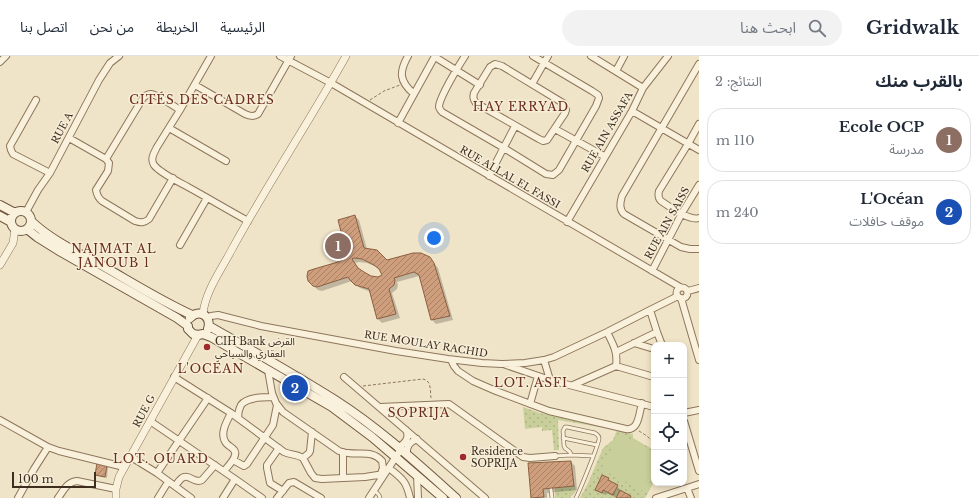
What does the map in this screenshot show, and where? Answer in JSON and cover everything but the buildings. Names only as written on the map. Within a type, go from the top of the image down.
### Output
[{"type":"main road","points":[[0,205],[15,213]]},
{"type":"main road","points":[[13,225],[12,217],[15,213],[20,211],[26,212],[30,216],[29,225],[37,237],[177,318],[188,326]]},
{"type":"main road","points":[[0,216],[22,231],[29,225]]},
{"type":"main road","points":[[29,225],[40,229],[65,245],[169,304],[192,315]]},
{"type":"main road","points":[[443,498],[372,437],[332,407],[212,337],[190,332],[188,320],[192,315],[197,313],[336,400],[402,450],[456,498]]},
{"type":"main road","points":[[200,334],[206,332],[206,320]]},
{"type":"street","points":[[0,62],[6,56]]},
{"type":"street","name":"RUE A","points":[[26,212],[38,190],[50,173],[106,68],[110,62],[119,56]]},
{"type":"street","points":[[211,56],[152,158],[158,169],[248,221]]},
{"type":"street","name":"RUE ALLAL EL FASSI","points":[[280,56],[290,58],[680,287]]},
{"type":"street","points":[[206,320],[204,306],[209,291],[248,221],[346,56]]},
{"type":"street","points":[[408,56],[403,66],[402,76],[404,83],[414,94]]},
{"type":"street","points":[[398,122],[435,56],[480,85]]},
{"type":"street","points":[[465,56],[441,100],[439,106],[442,112],[446,116],[504,148],[546,174],[553,175],[559,170],[596,106],[599,98],[598,95],[592,91],[533,56]]},
{"type":"street","points":[[532,84],[548,56]]},
{"type":"street","points":[[592,56],[643,88]]},
{"type":"street","points":[[616,71],[624,56]]},
{"type":"street","name":"RUE AIN ASSAFA","points":[[567,222],[604,156],[632,111],[643,88],[668,56]]},
{"type":"street","points":[[195,85],[245,114],[254,116],[258,114],[290,58]]},
{"type":"street","points":[[495,64],[502,66],[563,103],[566,110],[547,140],[542,141],[476,103],[473,97],[480,85],[490,67],[495,64]]},
{"type":"street","points":[[699,64],[622,196],[620,202],[621,211],[624,214],[668,240],[685,248],[699,249]]},
{"type":"street","points":[[106,159],[142,98],[145,96],[150,94],[154,95],[180,110]]},
{"type":"street","points":[[36,100],[10,146],[13,154],[50,173]]},
{"type":"street","points":[[632,111],[699,150]]},
{"type":"street","points":[[699,124],[659,191],[658,196],[661,201],[687,217],[696,219],[699,218]]},
{"type":"street","points":[[490,176],[515,126]]},
{"type":"street","points":[[169,128],[226,161]]},
{"type":"street","points":[[555,129],[604,156]]},
{"type":"street","points":[[69,138],[106,159],[109,163],[108,171],[96,190],[99,198],[135,221],[141,223],[149,219],[173,178]]},
{"type":"street","name":"RUE AIN SAISS","points":[[652,271],[682,213],[699,185]]},
{"type":"street","points":[[180,244],[207,198]]},
{"type":"street","points":[[0,265],[13,242],[13,225]]},
{"type":"street","points":[[688,291],[686,288],[680,287],[677,290],[699,360]]},
{"type":"street","points":[[688,291],[699,288]]},
{"type":"street","points":[[680,297],[685,298],[688,295],[688,291]]},
{"type":"street","name":"RUE MOULAY RACHID","points":[[206,320],[214,315],[222,316],[260,326],[451,360],[502,364],[524,363],[544,360],[574,348],[650,310],[680,297]]},
{"type":"street","points":[[650,310],[661,342]]},
{"type":"street","points":[[607,332],[616,352],[616,366]]},
{"type":"street","points":[[616,352],[657,332]]},
{"type":"street","name":"RUE G","points":[[116,498],[116,489],[119,477],[124,467],[131,457],[174,376],[200,334]]},
{"type":"street","points":[[634,343],[651,348]]},
{"type":"street","points":[[451,360],[458,371],[473,381],[530,404],[549,411],[626,429],[632,429],[637,424],[642,403]]},
{"type":"street","points":[[544,360],[550,380]]},
{"type":"street","points":[[502,364],[550,380],[651,405]]},
{"type":"street","points":[[573,385],[616,366],[651,376]]},
{"type":"street","points":[[268,370],[273,397],[283,412],[339,451],[372,454],[379,457],[382,461],[382,475]]},
{"type":"street","points":[[174,376],[231,413],[287,454],[300,456],[303,458],[311,473],[316,478],[365,478],[382,475]]},
{"type":"street","points":[[344,376],[485,498]]},
{"type":"street","points":[[530,404],[538,376]]},
{"type":"street","points":[[238,418],[240,406],[243,403],[254,398],[273,397]]},
{"type":"street","points":[[157,473],[208,398]]},
{"type":"street","points":[[380,407],[446,404],[452,406],[523,457],[530,458],[555,456]]},
{"type":"street","points":[[233,460],[242,465],[246,465],[270,430],[277,405]]},
{"type":"street","points":[[687,412],[699,410]]},
{"type":"street","points":[[224,471],[236,455],[235,451],[226,443],[224,439],[225,424],[231,413]]},
{"type":"street","points":[[0,420],[48,447],[124,467]]},
{"type":"street","points":[[150,421],[262,498]]},
{"type":"street","points":[[369,498],[382,475],[402,450],[408,435],[406,430]]},
{"type":"street","points":[[687,431],[699,471]]},
{"type":"street","points":[[303,458],[310,451],[312,432]]},
{"type":"street","points":[[402,450],[406,450],[409,444],[413,440],[417,439]]},
{"type":"street","points":[[18,498],[48,447]]},
{"type":"street","points":[[279,448],[267,468],[270,482],[282,491]]},
{"type":"street","points":[[343,452],[343,478]]},
{"type":"street","points":[[131,457],[157,473],[191,498]]},
{"type":"street","points":[[175,486],[182,477],[197,481],[202,480],[215,465]]},
{"type":"street","points":[[388,468],[406,484],[410,498]]},
{"type":"street","points":[[417,476],[418,498]]},
{"type":"street","points":[[223,498],[235,478]]},
{"type":"street","points":[[58,498],[68,483],[74,481],[116,489]]},
{"type":"street","points":[[158,498],[168,482]]},
{"type":"street","points":[[277,498],[289,483],[294,482],[321,498]]},
{"type":"street","points":[[656,498],[699,484]]},
{"type":"street","points":[[688,488],[691,498]]},
{"type":"lane","points":[[571,455],[564,446],[563,429],[565,427],[597,434],[599,440],[576,498]]},
{"type":"lane","points":[[563,438],[597,445]]},
{"type":"lane","points":[[555,456],[593,456]]},
{"type":"lane","points":[[374,490],[380,498]]},
{"type":"lane","points":[[552,490],[552,498]]},
{"type":"path","points":[[366,104],[380,94],[404,83]]},
{"type":"path","points":[[356,387],[423,379],[429,383],[430,386],[431,405]]},
{"type":"path","points":[[634,428],[643,433],[651,440]]},
{"type":"green space","points":[[523,407],[540,413],[610,429],[558,420],[559,450],[554,450],[552,430],[542,431],[542,427],[525,429]]},
{"type":"green space","points":[[617,430],[633,434],[633,438],[651,448],[652,486],[645,498],[580,498],[603,448],[613,440]]},
{"type":"green space","points":[[619,433],[651,450],[651,479],[645,492],[601,469]]},
{"type":"green space","points":[[575,486],[576,491],[570,498],[555,498],[555,488]]},
{"type":"place","name":"Ecole OCP","points":[[338,246]]},
{"type":"place","name":"CIH Bank القرض العقاري والسياحي","points":[[207,347]]},
{"type":"place","name":"L'Océan","points":[[295,388]]},
{"type":"place","name":"Residence SOPRIJA","points":[[463,457]]},
{"type":"district","name":"CITÉS DES CADRES","points":[[202,99]]},
{"type":"district","name":"HAY ERRYAD","points":[[521,106]]},
{"type":"district","name":"NAJMAT AL JANOUB 1","points":[[114,255]]},
{"type":"district","name":"L'OCÉAN","points":[[211,368]]},
{"type":"district","name":"LOT. ASFI","points":[[531,382]]},
{"type":"district","name":"SOPRIJA","points":[[419,412]]},
{"type":"district","name":"LOT. OUARD","points":[[161,458]]}]
